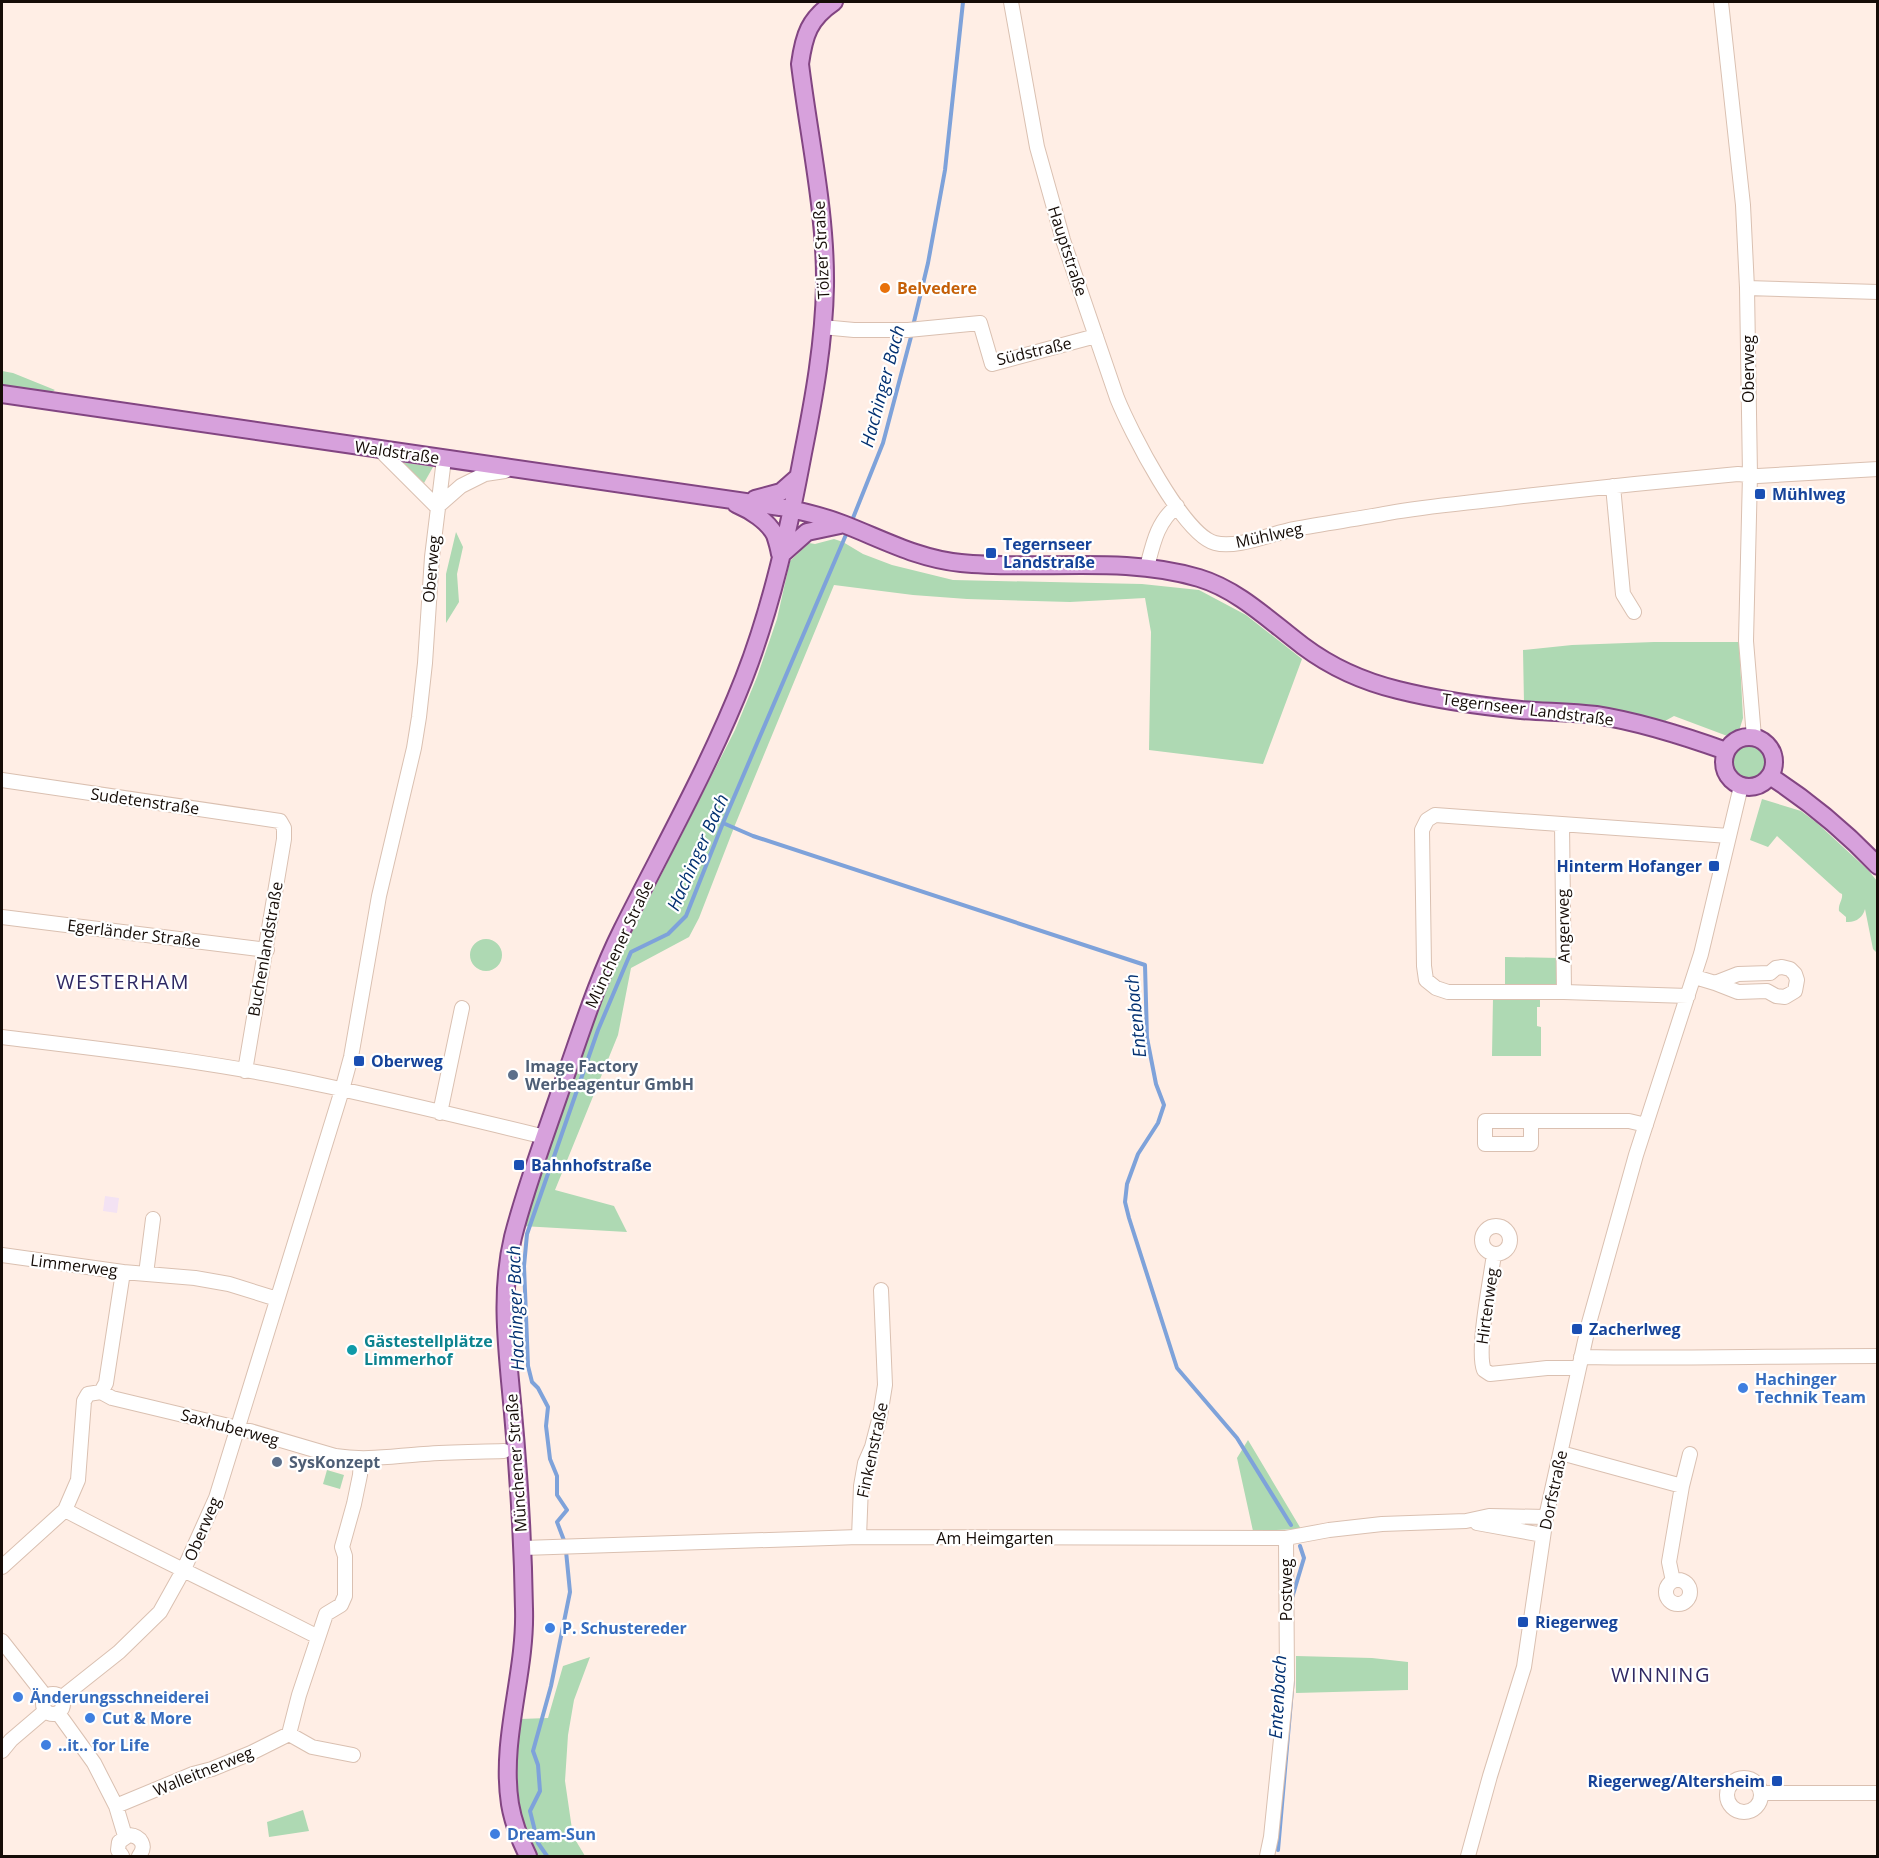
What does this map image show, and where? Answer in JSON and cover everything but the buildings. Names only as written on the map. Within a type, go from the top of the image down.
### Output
[{"type":"main road","name":"Tölzer Straße","points":[[792,509],[815,391],[825,286],[821,211],[800,64],[807,29],[816,16],[834,2]]},
{"type":"main road","name":"Waldstraße","points":[[2,394],[792,509]]},
{"type":"main road","points":[[727,499],[760,498],[781,492],[798,477]]},
{"type":"main road","points":[[727,499],[747,509],[768,525],[775,535],[781,555],[807,532],[844,525]]},
{"type":"main road","name":"Tegernseer Landstraße","points":[[792,509],[813,514],[937,560],[961,563],[1114,565],[1178,572],[1227,590],[1326,662],[1353,675],[1396,690],[1475,705],[1614,718],[1653,727],[1726,752]]},
{"type":"main road","name":"Münchener Straße","points":[[528,1857],[514,1823],[507,1780],[525,1613],[505,1315],[506,1284],[513,1238],[598,982],[719,738],[746,673],[764,618],[792,509]]},
{"type":"main road","points":[[1748,736],[1754,737],[1763,741],[1773,753],[1774,768],[1765,782],[1758,786],[1741,786],[1735,783],[1726,772],[1724,758],[1735,741],[1748,736]]},
{"type":"main road","points":[[1770,776],[1824,814],[1878,866]]},
{"type":"street","name":"Hauptstraße","points":[[1011,2],[1037,147],[1064,240],[1126,420],[1147,461],[1164,486]]},
{"type":"street","name":"Oberweg","points":[[1721,2],[1743,205],[1747,288],[1750,476],[1746,641],[1754,737]]},
{"type":"street","points":[[1747,288],[1878,292]]},
{"type":"street","name":"Südstraße","points":[[822,327],[912,330],[980,323],[992,364],[1096,336]]},
{"type":"street","points":[[380,450],[437,507],[461,486],[485,474],[521,470]]},
{"type":"street","name":"Oberweg","points":[[2,1751],[11,1740],[118,1652],[160,1612],[184,1569],[216,1498],[351,1057],[379,896],[417,727],[425,663],[428,598],[437,507],[444,459]]},
{"type":"street","name":"Mühlweg","points":[[1164,486],[1188,521],[1204,538],[1223,544],[1239,543],[1294,529],[1389,513],[1613,486],[1738,474],[1750,476],[1878,469]]},
{"type":"street","points":[[1613,486],[1623,594],[1634,612]]},
{"type":"street","points":[[1147,567],[1154,538],[1167,514],[1177,506]]},
{"type":"street","name":"Sudetenstraße","points":[[2,780],[280,821],[284,828]]},
{"type":"street","name":"Dorfstraße","points":[[1468,1857],[1524,1667],[1546,1517],[1599,1283],[1646,1125],[1695,976],[1741,786]]},
{"type":"street","points":[[1688,996],[1564,992],[1448,992],[1436,988],[1426,980],[1424,966],[1422,830],[1427,820],[1435,815],[1729,836]]},
{"type":"street","name":"Angerweg","points":[[1562,824],[1564,992]]},
{"type":"street","name":"Buchenlandstraße","points":[[245,1071],[267,950],[284,828]]},
{"type":"street","name":"Egerländer Straße","points":[[2,917],[267,950]]},
{"type":"street","points":[[1695,976],[1738,992],[1767,991],[1776,996],[1785,997],[1795,991],[1797,980],[1790,969],[1782,967],[1770,973],[1738,974],[1715,983]]},
{"type":"street","points":[[441,1113],[462,1008]]},
{"type":"street","points":[[2,1037],[245,1071],[342,1090],[545,1137]]},
{"type":"street","points":[[1531,1121],[1629,1121],[1646,1125]]},
{"type":"street","points":[[146,1274],[153,1219]]},
{"type":"street","name":"Hirtenweg","points":[[1494,1254],[1481,1346],[1481,1363],[1484,1370],[1491,1374],[1580,1363]]},
{"type":"street","name":"Limmerweg","points":[[2,1255],[123,1272],[195,1278],[229,1284],[277,1299]]},
{"type":"street","points":[[2,1567],[64,1510],[78,1480],[84,1401],[88,1394],[101,1392],[106,1383],[123,1272]]},
{"type":"street","name":"Finkenstraße","points":[[859,1538],[861,1486],[865,1463],[872,1448],[880,1416],[885,1385],[881,1290]]},
{"type":"street","points":[[1580,1363],[1764,1356],[1878,1356]]},
{"type":"street","name":"Saxhuberweg","points":[[101,1392],[112,1398],[237,1428],[335,1456],[361,1460],[425,1454],[504,1451]]},
{"type":"street","points":[[1561,1453],[1682,1486]]},
{"type":"street","points":[[1673,1581],[1669,1562],[1690,1454]]},
{"type":"street","points":[[353,1755],[312,1747],[290,1734],[299,1695],[326,1614],[340,1605],[345,1596],[345,1556],[342,1547],[356,1494],[361,1460]]},
{"type":"street","points":[[64,1510],[318,1636]]},
{"type":"street","name":"Am Heimgarten","points":[[522,1548],[859,1538],[1286,1538],[1382,1524],[1466,1521],[1489,1516],[1546,1517]]},
{"type":"street","name":"Am Heimgarten","points":[[1466,1521],[1543,1535]]},
{"type":"street","name":"Postweg","points":[[1267,1857],[1287,1680],[1286,1538]]},
{"type":"street","points":[[2,1641],[53,1705],[94,1763],[116,1806],[125,1836]]},
{"type":"street","name":"Walleitnerweg","points":[[116,1806],[193,1774],[241,1758],[290,1734]]},
{"type":"street","points":[[1762,1793],[1878,1793]]},
{"type":"street","points":[[122,1857],[118,1846],[125,1836],[133,1835],[140,1839],[143,1846],[140,1857]]},
{"type":"shaded area","points":[[105,1196],[119,1198],[117,1213],[103,1211]]},
{"type":"green space","points":[[2,371],[13,373],[55,390],[50,393],[2,386]]},
{"type":"green space","points":[[401,462],[433,467],[424,483]]},
{"type":"green space","points":[[456,532],[463,547],[457,574],[459,602],[446,623],[446,574]]},
{"type":"green space","points":[[834,539],[863,554],[892,565],[953,580],[1142,584],[1199,590],[1246,615],[1302,659],[1263,764],[1149,750],[1151,632],[1145,598],[1070,602],[967,599],[834,585],[699,918],[689,937],[631,968],[618,1035],[555,1190],[614,1206],[627,1232],[522,1226],[605,985],[735,730],[757,677],[777,619],[790,561],[809,543],[815,544]]},
{"type":"green space","points":[[1739,642],[1743,718],[1739,731],[1730,737],[1674,716],[1665,721],[1595,709],[1524,703],[1523,650],[1572,645]]},
{"type":"green space","points":[[1750,744],[1763,749],[1768,762],[1763,775],[1750,780],[1737,775],[1732,762],[1737,749]]},
{"type":"green space","points":[[1762,799],[1801,811],[1817,823],[1877,881],[1877,953],[1873,949],[1865,909],[1863,915],[1858,919],[1846,922],[1846,917],[1839,911],[1842,894],[1777,836],[1768,847],[1750,840]]},
{"type":"green space","points":[[486,939],[497,944],[502,955],[497,966],[486,971],[475,966],[470,955],[475,944]]},
{"type":"green space","points":[[1505,957],[1559,958],[1559,986],[1505,985]]},
{"type":"green space","points":[[1493,998],[1540,998],[1540,1007],[1537,1007],[1537,1026],[1541,1027],[1541,1056],[1492,1056]]},
{"type":"green space","points":[[1248,1440],[1301,1529],[1253,1531],[1237,1458]]},
{"type":"green space","points":[[327,1470],[344,1475],[340,1489],[323,1484]]},
{"type":"green space","points":[[1296,1656],[1372,1658],[1408,1662],[1408,1690],[1296,1693]]},
{"type":"green space","points":[[590,1657],[574,1700],[568,1735],[565,1781],[573,1836],[585,1856],[534,1856],[517,1809],[515,1757],[520,1719],[548,1718],[563,1666]]},
{"type":"green space","points":[[303,1810],[309,1831],[269,1837],[267,1822]]},
{"type":"waterway","name":"Hachinger Bach","points":[[913,326],[928,263],[945,170],[963,2]]},
{"type":"waterway","name":"Hachinger Bach","points":[[851,523],[883,443],[912,333]]},
{"type":"waterway","name":"Hachinger Bach","points":[[565,1543],[557,1522],[567,1510],[557,1495],[557,1476],[550,1459],[546,1426],[548,1407],[538,1388],[532,1382],[528,1366],[524,1266],[527,1234],[598,1030],[631,952],[668,934],[686,916],[723,823],[848,530]]},
{"type":"waterway","name":"Entenbach","points":[[723,823],[753,836],[1145,965],[1147,1038],[1156,1084],[1164,1105],[1158,1123],[1138,1154],[1127,1184],[1125,1202],[1129,1218],[1177,1368],[1237,1438],[1291,1525]]},
{"type":"waterway","name":"Entenbach","points":[[1292,1598],[1304,1558],[1300,1546]]},
{"type":"waterway","name":"Hachinger Bach","points":[[547,1856],[538,1843],[530,1811],[540,1791],[538,1765],[533,1751],[551,1686],[570,1592],[566,1551]]},
{"type":"waterway","name":"Entenbach","points":[[1278,1850],[1293,1678]]},
{"type":"place","name":"Belvedere","points":[[885,288]]},
{"type":"place","name":"Mühlweg","points":[[1760,494]]},
{"type":"place","name":"Tegernseer Landstraße","points":[[991,553]]},
{"type":"place","name":"Hinterm Hofanger","points":[[1714,866]]},
{"type":"place","name":"Oberweg","points":[[359,1061]]},
{"type":"place","name":"Image Factory Werbeagentur GmbH","points":[[513,1075]]},
{"type":"place","name":"Bahnhofstraße","points":[[519,1165]]},
{"type":"place","name":"Zacherlweg","points":[[1577,1329]]},
{"type":"place","name":"Gästestellplätze Limmerhof","points":[[352,1350]]},
{"type":"place","name":"Hachinger Technik Team","points":[[1743,1388]]},
{"type":"place","name":"SysKonzept","points":[[277,1462]]},
{"type":"place","name":"Riegerweg","points":[[1523,1622]]},
{"type":"place","name":"P. Schustereder","points":[[550,1628]]},
{"type":"place","name":"Änderungsschneiderei","points":[[18,1697]]},
{"type":"place","name":"Cut & More","points":[[90,1718]]},
{"type":"place","name":"..it.. for Life","points":[[46,1745]]},
{"type":"place","name":"Riegerweg/Altersheim","points":[[1777,1781]]},
{"type":"place","name":"Dream-Sun","points":[[495,1834]]},
{"type":"district","name":"WESTERHAM","points":[[123,981]]},
{"type":"district","name":"WINNING","points":[[1661,1674]]}]
